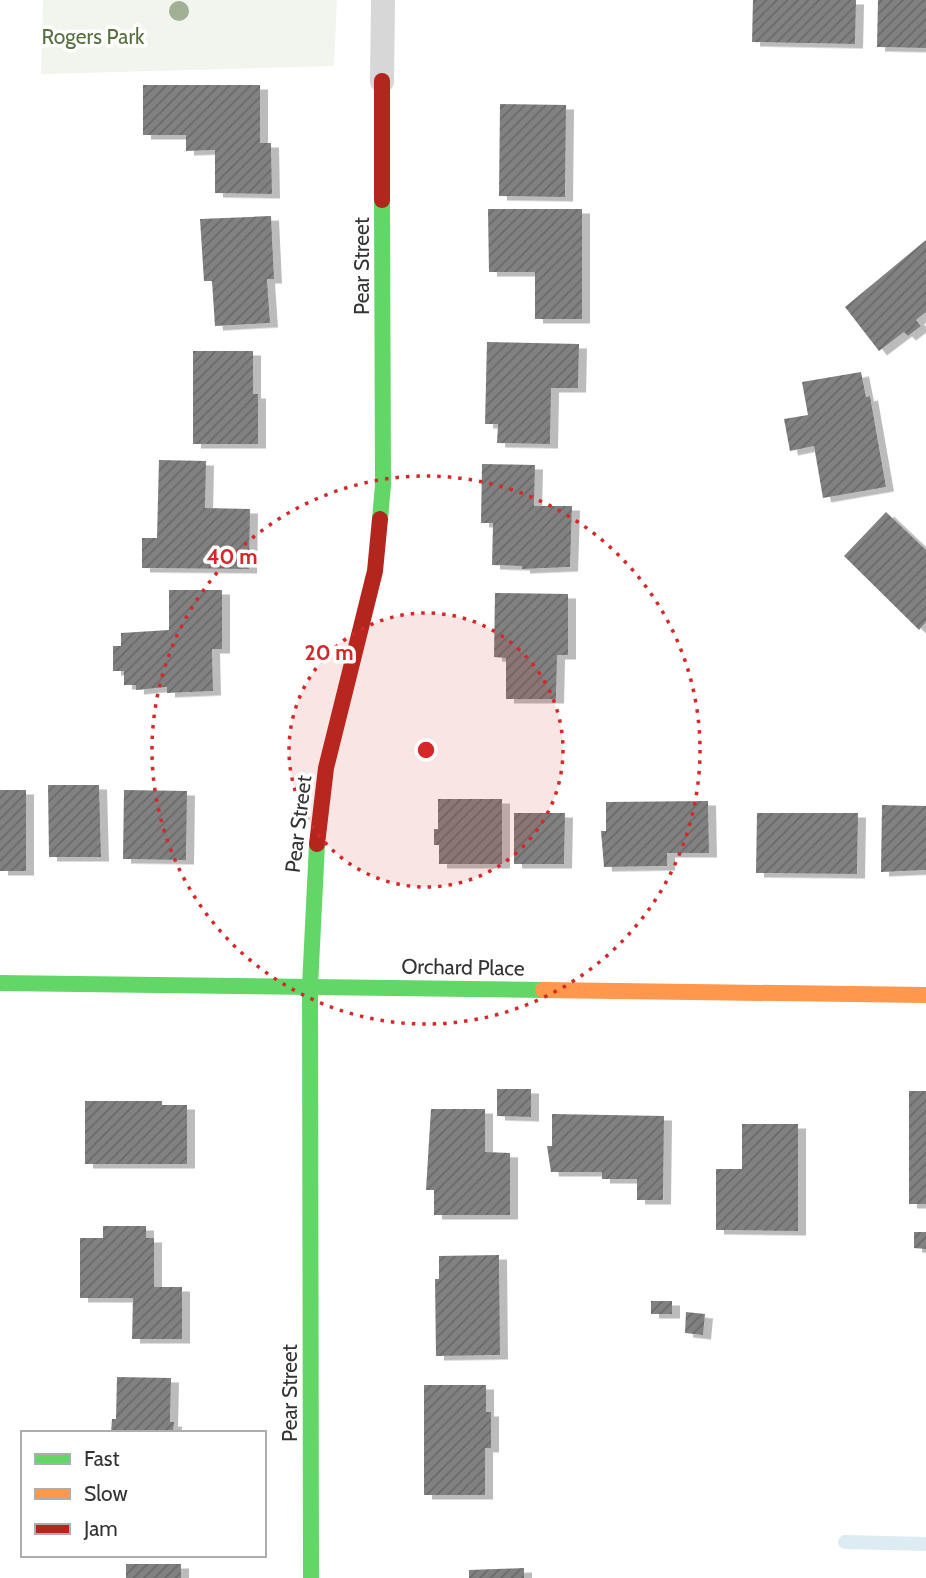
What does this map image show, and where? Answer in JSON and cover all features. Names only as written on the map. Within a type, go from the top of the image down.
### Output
[{"type":"street","name":"Pear Street","points":[[310,1578],[310,986],[313,878],[326,768],[375,571],[383,485],[382,81]]},
{"type":"street","name":"Orchard Place","points":[[0,983],[926,995]]},
{"type":"lane","points":[[382,81],[383,0]]},
{"type":"green space","name":"Rogers Park","points":[[43,0],[337,0],[334,66],[41,74]]},
{"type":"building","points":[[753,0],[856,0],[855,44],[752,42]]},
{"type":"building","points":[[878,0],[926,0],[926,48],[877,47]]},
{"type":"building","points":[[143,85],[260,85],[260,143],[271,143],[272,194],[215,193],[215,150],[186,151],[186,135],[143,135]]},
{"type":"building","points":[[500,104],[566,105],[565,197],[499,196]]},
{"type":"building","points":[[488,209],[582,209],[582,319],[535,319],[535,272],[489,272]]},
{"type":"building","points":[[271,216],[274,279],[267,279],[270,323],[215,326],[212,281],[204,281],[200,219]]},
{"type":"building","points":[[926,240],[926,312],[916,320],[921,326],[908,336],[904,332],[879,351],[845,307]]},
{"type":"building","points":[[487,342],[579,344],[578,388],[551,388],[550,444],[497,443],[498,424],[485,424]]},
{"type":"building","points":[[193,351],[253,351],[253,394],[258,394],[258,444],[193,444]]},
{"type":"building","points":[[861,372],[866,397],[870,396],[886,487],[823,498],[814,446],[790,451],[784,419],[808,415],[802,382]]},
{"type":"building","points":[[159,460],[206,461],[205,508],[250,509],[249,569],[142,568],[142,538],[157,538]]},
{"type":"building","points":[[482,464],[535,465],[534,506],[572,506],[570,567],[522,569],[522,566],[492,565],[493,523],[481,523]]},
{"type":"building","points":[[886,512],[926,550],[926,622],[919,630],[844,556]]},
{"type":"building","points":[[169,590],[222,590],[222,649],[212,649],[213,691],[167,693],[167,687],[136,690],[136,685],[124,685],[124,671],[113,671],[113,646],[121,646],[121,633],[169,630]]},
{"type":"building","points":[[495,593],[568,594],[568,655],[557,655],[556,699],[506,699],[506,658],[494,657]]},
{"type":"building","points":[[48,785],[99,785],[101,857],[49,857]]},
{"type":"building","points":[[0,790],[26,790],[26,871],[0,871]]},
{"type":"building","points":[[124,790],[187,791],[186,860],[123,859]]},
{"type":"building","points":[[438,799],[502,799],[502,864],[439,864],[439,845],[434,845],[434,829],[438,829]]},
{"type":"building","points":[[708,801],[709,853],[667,853],[667,866],[604,867],[601,831],[606,831],[606,802]]},
{"type":"building","points":[[882,805],[926,806],[926,870],[881,872]]},
{"type":"building","points":[[514,813],[565,813],[564,864],[514,864]]},
{"type":"building","points":[[757,813],[858,813],[857,874],[756,873]]},
{"type":"building","points":[[497,1089],[531,1089],[531,1117],[497,1116]]},
{"type":"building","points":[[909,1091],[926,1091],[926,1204],[909,1204]]},
{"type":"building","points":[[85,1101],[162,1101],[162,1105],[187,1105],[187,1164],[85,1164]]},
{"type":"building","points":[[431,1109],[485,1109],[485,1152],[510,1153],[510,1215],[434,1215],[434,1190],[426,1190]]},
{"type":"building","points":[[552,1114],[664,1116],[663,1200],[637,1200],[637,1179],[602,1179],[602,1172],[551,1172],[547,1146],[552,1146]]},
{"type":"building","points":[[742,1124],[798,1124],[798,1231],[716,1230],[716,1169],[742,1169]]},
{"type":"building","points":[[103,1226],[146,1226],[146,1238],[154,1238],[154,1287],[182,1287],[182,1339],[132,1339],[133,1298],[80,1298],[80,1238],[103,1238]]},
{"type":"building","points":[[914,1232],[926,1232],[926,1249],[914,1248]]},
{"type":"building","points":[[499,1255],[500,1355],[436,1356],[435,1279],[439,1279],[439,1256]]},
{"type":"building","points":[[651,1301],[672,1301],[672,1314],[651,1314]]},
{"type":"building","points":[[686,1312],[705,1314],[703,1335],[685,1333]]},
{"type":"building","points":[[117,1377],[171,1378],[170,1422],[174,1422],[173,1431],[111,1431],[112,1419],[116,1419]]},
{"type":"building","points":[[424,1385],[486,1385],[486,1412],[491,1412],[491,1448],[485,1448],[485,1495],[424,1495]]},
{"type":"building","points":[[126,1564],[181,1564],[181,1578],[126,1578]]},
{"type":"building","points":[[524,1568],[524,1578],[469,1578],[469,1570]]},
{"type":"waterway","points":[[845,1542],[926,1544]]},
{"type":"traffic: fast","points":[[380,519],[383,485],[382,200]]},
{"type":"traffic: fast","points":[[311,1578],[310,986],[317,844]]},
{"type":"traffic: fast","points":[[0,983],[543,990]]},
{"type":"traffic: slow","points":[[543,990],[926,995]]},
{"type":"traffic: jam","points":[[382,81],[382,200]]},
{"type":"traffic: jam","points":[[317,844],[326,768],[375,571],[380,519]]}]
